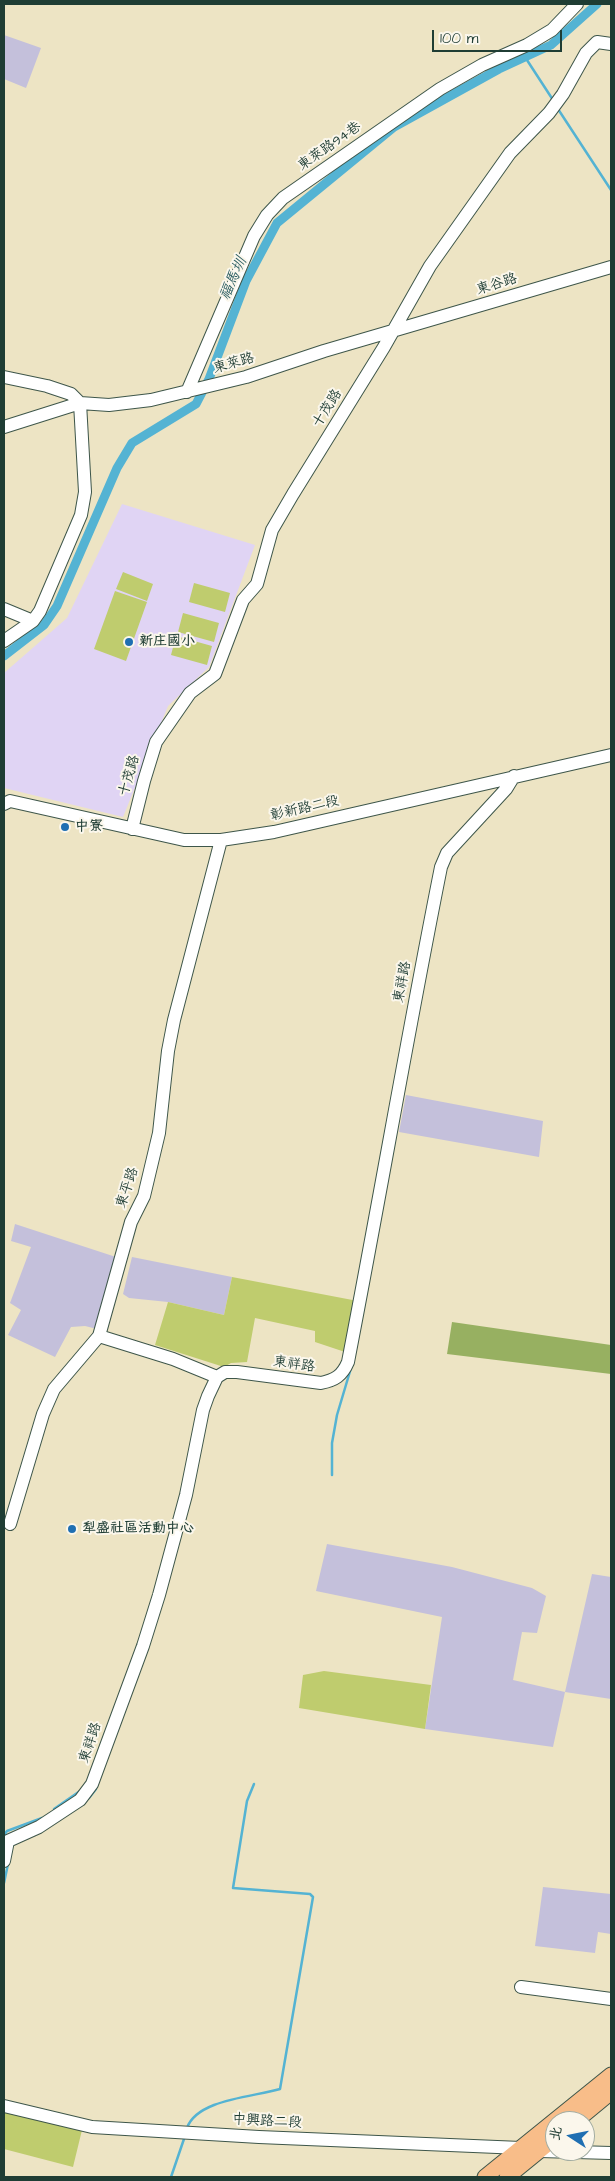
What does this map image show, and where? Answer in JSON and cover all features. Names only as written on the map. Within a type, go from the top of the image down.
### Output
[{"type":"main road","points":[[507,2177],[530,2149],[611,2075]]},
{"type":"main road","points":[[588,2111],[611,2092]]},
{"type":"main road","points":[[485,2177],[530,2149],[545,2142]]},
{"type":"street","name":"東萊路94巷","points":[[187,392],[254,236],[268,215],[283,198],[440,89],[482,65],[527,45],[552,30],[577,4]]},
{"type":"street","name":"十茂路","points":[[132,829],[156,742],[190,693],[215,674],[243,600],[257,584],[272,530],[430,266],[510,153],[549,113],[563,94],[586,53],[597,42],[611,44]]},
{"type":"street","name":"東谷路","points":[[392,332],[611,267]]},
{"type":"street","name":"東萊路","points":[[4,376],[71,394],[80,403],[109,405],[151,400],[246,377],[324,351],[392,332]]},
{"type":"street","points":[[4,427],[80,403],[85,492],[82,516],[40,612],[33,621],[4,641]]},
{"type":"street","points":[[4,609],[33,621]]},
{"type":"street","name":"彰新路二段","points":[[6,802],[184,840],[221,840],[274,832],[611,755]]},
{"type":"street","name":"東祥路","points":[[4,1861],[8,1841],[48,1822],[80,1800],[92,1784],[143,1646],[159,1595],[186,1495],[203,1410],[217,1377],[225,1372],[238,1372],[321,1383],[343,1374],[348,1362],[411,1017],[442,867],[447,854],[506,789],[514,776]]},
{"type":"street","name":"東平路","points":[[10,1524],[42,1416],[54,1389],[99,1336],[131,1222],[144,1196],[159,1133],[168,1051],[174,1020],[221,840]]},
{"type":"street","points":[[99,1336],[173,1359],[217,1377]]},
{"type":"street","points":[[521,1987],[611,1999]]},
{"type":"street","name":"中興路二段","points":[[4,2106],[92,2127],[611,2154]]},
{"type":"shaded area","points":[[4,35],[41,48],[26,88],[4,79]]},
{"type":"shaded area","name":"新庄國小","points":[[122,504],[255,545],[209,667],[168,706],[123,817],[4,788],[4,673],[67,618]]},
{"type":"shaded area","points":[[406,1095],[543,1121],[539,1157],[399,1132]]},
{"type":"shaded area","points":[[15,1224],[119,1258],[101,1330],[85,1326],[71,1327],[55,1357],[8,1335],[21,1310],[10,1303],[31,1247],[11,1241]]},
{"type":"shaded area","points":[[132,1257],[232,1277],[224,1315],[168,1302],[129,1298],[123,1294]]},
{"type":"shaded area","points":[[327,1544],[452,1567],[532,1588],[546,1596],[537,1633],[522,1632],[513,1680],[565,1692],[553,1747],[425,1729],[442,1617],[316,1591]]},
{"type":"shaded area","points":[[592,1574],[611,1577],[611,1699],[565,1692]]},
{"type":"shaded area","points":[[543,1887],[611,1894],[611,1934],[598,1932],[595,1953],[535,1946]]},
{"type":"green space","points":[[123,572],[153,584],[147,601],[116,589]]},
{"type":"green space","points":[[194,583],[230,593],[225,612],[189,602]]},
{"type":"green space","points":[[115,591],[147,602],[126,661],[94,649]]},
{"type":"green space","points":[[183,613],[219,623],[214,642],[178,632]]},
{"type":"green space","points":[[176,636],[212,646],[207,665],[171,655]]},
{"type":"green space","points":[[232,1277],[363,1302],[351,1354],[315,1342],[315,1331],[255,1318],[247,1362],[231,1363],[224,1367],[155,1345],[168,1302],[224,1315]]},
{"type":"green space","points":[[452,1322],[611,1345],[611,1374],[447,1354]]},
{"type":"green space","points":[[324,1671],[431,1685],[425,1729],[299,1708],[303,1675]]},
{"type":"green space","points":[[4,2110],[82,2130],[73,2167],[4,2149]]},
{"type":"waterway","name":"福馬圳","points":[[4,656],[44,625],[57,606],[117,468],[132,443],[196,404],[209,379],[246,281],[277,223],[394,127],[499,69],[551,45],[597,4]]},
{"type":"waterway","points":[[525,57],[553,100]]},
{"type":"waterway","points":[[558,109],[611,190]]},
{"type":"waterway","points":[[332,1475],[332,1443],[337,1415],[351,1368]]},
{"type":"waterway","points":[[187,2128],[193,2118],[214,2105],[280,2089],[313,1897],[310,1894],[233,1888],[247,1801],[254,1784]]},
{"type":"waterway","points":[[89,1798],[96,1789]]},
{"type":"waterway","points":[[54,1809],[80,1791]]},
{"type":"waterway","points":[[4,1835],[7,1831],[42,1818]]},
{"type":"waterway","points":[[4,1883],[8,1864]]},
{"type":"waterway","points":[[171,2177],[185,2136]]},
{"type":"place","name":"新庄國小","points":[[129,642]]},
{"type":"place","name":"中寮","points":[[65,827]]},
{"type":"place","name":"犁盛社區活動中心","points":[[72,1529]]}]
